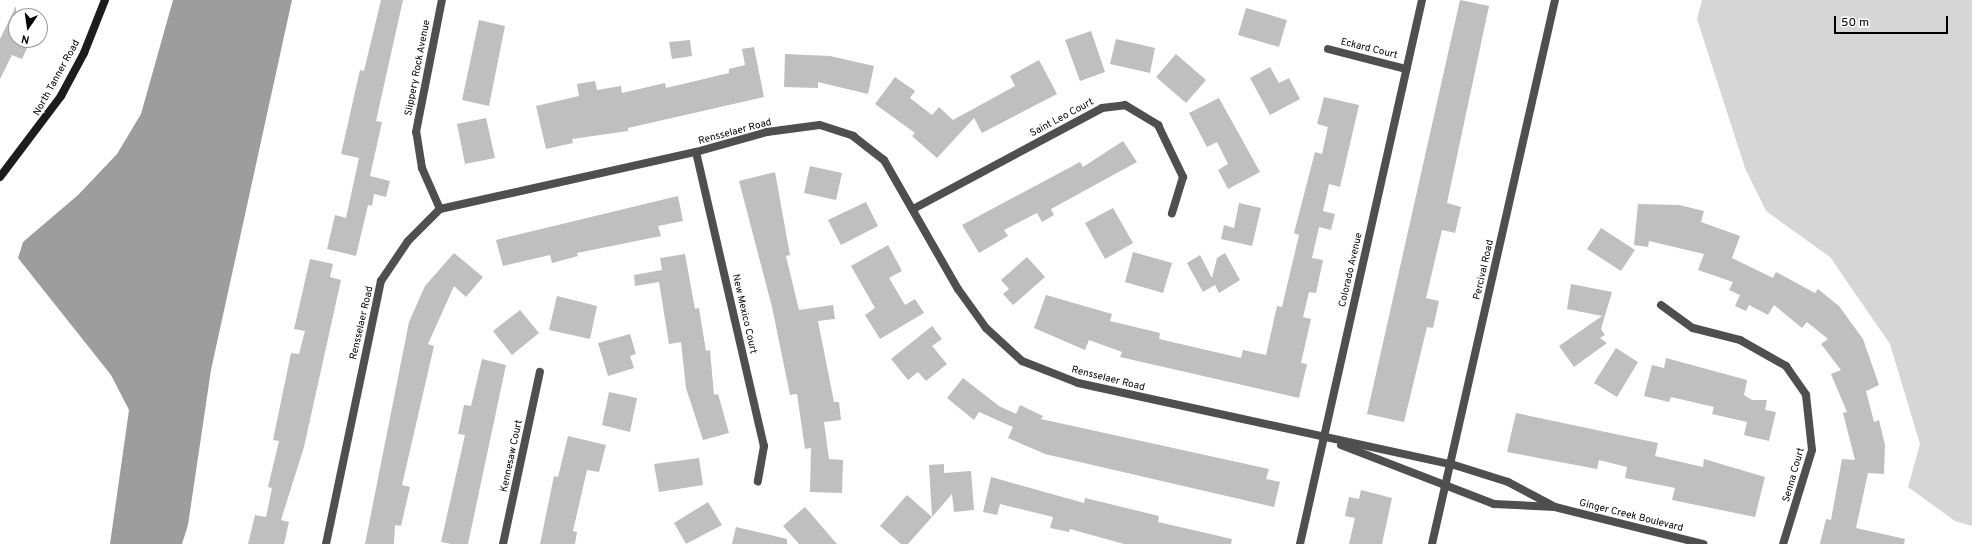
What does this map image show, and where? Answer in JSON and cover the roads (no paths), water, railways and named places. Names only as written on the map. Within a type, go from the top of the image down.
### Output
[{"type":"main road","name":"North Tanner Road","points":[[0,177],[61,96],[84,53],[105,0]]},
{"type":"street","name":"Slippery Rock Avenue","points":[[440,209],[422,168],[416,132],[442,0]]},
{"type":"street","name":"Colorado Avenue","points":[[1300,544],[1422,0]]},
{"type":"street","name":"Percival Road","points":[[1432,544],[1555,0]]},
{"type":"street","name":"Eckard Court","points":[[1328,50],[1406,69]]},
{"type":"street","name":"Saint Leo Court","points":[[915,208],[1102,108],[1125,105],[1158,125],[1182,177],[1172,213]]},
{"type":"street","name":"Rensselaer Road","points":[[326,544],[382,281],[408,241],[440,209],[696,152],[768,132],[820,125],[853,136],[884,160],[915,208],[958,289],[986,328],[1022,360],[1078,383],[1324,439],[1387,448],[1451,464]]},
{"type":"street","name":"New Mexico Court","points":[[696,152],[764,446],[758,481]]},
{"type":"street","name":"Senna Court","points":[[1661,306],[1693,328],[1740,340],[1786,366],[1806,395],[1812,450],[1784,544]]},
{"type":"street","name":"Kennesaw Court","points":[[503,544],[540,372]]},
{"type":"street","name":"Rensselaer Road","points":[[1324,439],[1414,470],[1446,485]]},
{"type":"street","name":"Ginger Creek Boulevard","points":[[1451,464],[1508,482],[1555,507]]},
{"type":"street","name":"Ginger Creek Boulevard","points":[[1446,485],[1494,504],[1555,507],[1703,544]]}]
